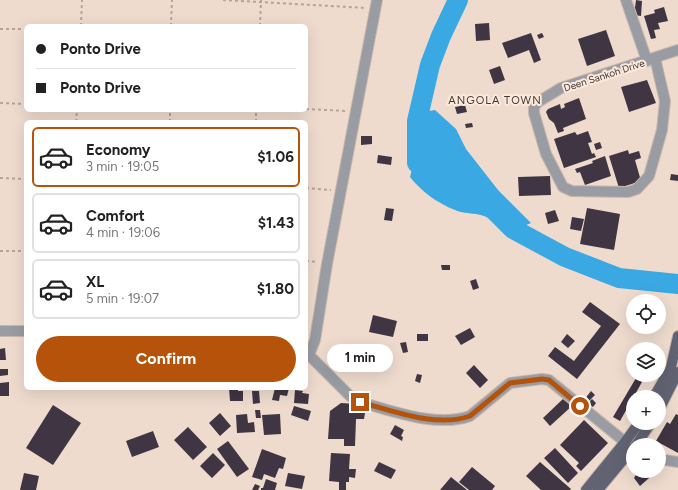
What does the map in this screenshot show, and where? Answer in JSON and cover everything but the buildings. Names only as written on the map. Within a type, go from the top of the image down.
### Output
[{"type":"main road","points":[[658,390],[671,367],[678,336]]},
{"type":"main road","points":[[666,396],[678,372]]},
{"type":"main road","points":[[638,438],[645,430]]},
{"type":"main road","points":[[586,490],[626,451]]},
{"type":"main road","points":[[598,490],[626,453]]},
{"type":"street","points":[[626,0],[651,59]]},
{"type":"street","points":[[376,4],[315,340],[308,355],[346,392],[360,402],[431,420],[463,418],[470,416],[510,383],[542,379],[549,380],[626,440]]},
{"type":"street","name":"Deen Sankoh Drive","points":[[651,59],[665,101],[662,130],[649,176],[637,189],[632,192],[572,191],[563,187],[546,154],[534,113],[534,107],[538,102],[561,88],[678,50]]},
{"type":"street","points":[[0,330],[24,331]]},
{"type":"street","points":[[666,460],[678,462]]},
{"type":"path","points":[[81,24],[82,0]]},
{"type":"path","points":[[171,24],[172,0]]},
{"type":"path","points":[[223,0],[376,4]]},
{"type":"path","points":[[260,24],[261,1]]},
{"type":"path","points":[[0,29],[24,29]]},
{"type":"path","points":[[0,103],[24,104]]},
{"type":"path","points":[[308,109],[356,111]]},
{"type":"path","points":[[0,178],[24,179]]},
{"type":"path","points":[[308,188],[342,191]]},
{"type":"path","points":[[0,251],[24,251]]},
{"type":"water","points":[[435,110],[456,129],[466,149],[498,190],[531,223],[508,233],[485,217],[460,212],[442,204],[424,192],[414,182],[410,177],[412,169],[419,169],[425,153],[422,112]]},
{"type":"waterway","points":[[448,170],[417,163],[417,121],[430,65],[441,36],[458,0]]},
{"type":"waterway","points":[[495,211],[513,229],[565,257],[619,278],[678,284]]},
{"type":"district","name":"ANGOLA TOWN","points":[[495,100]]},
{"type":"route","points":[[360,402],[431,420],[463,418],[470,416],[510,383],[542,379],[549,380],[555,384],[580,406]]}]
